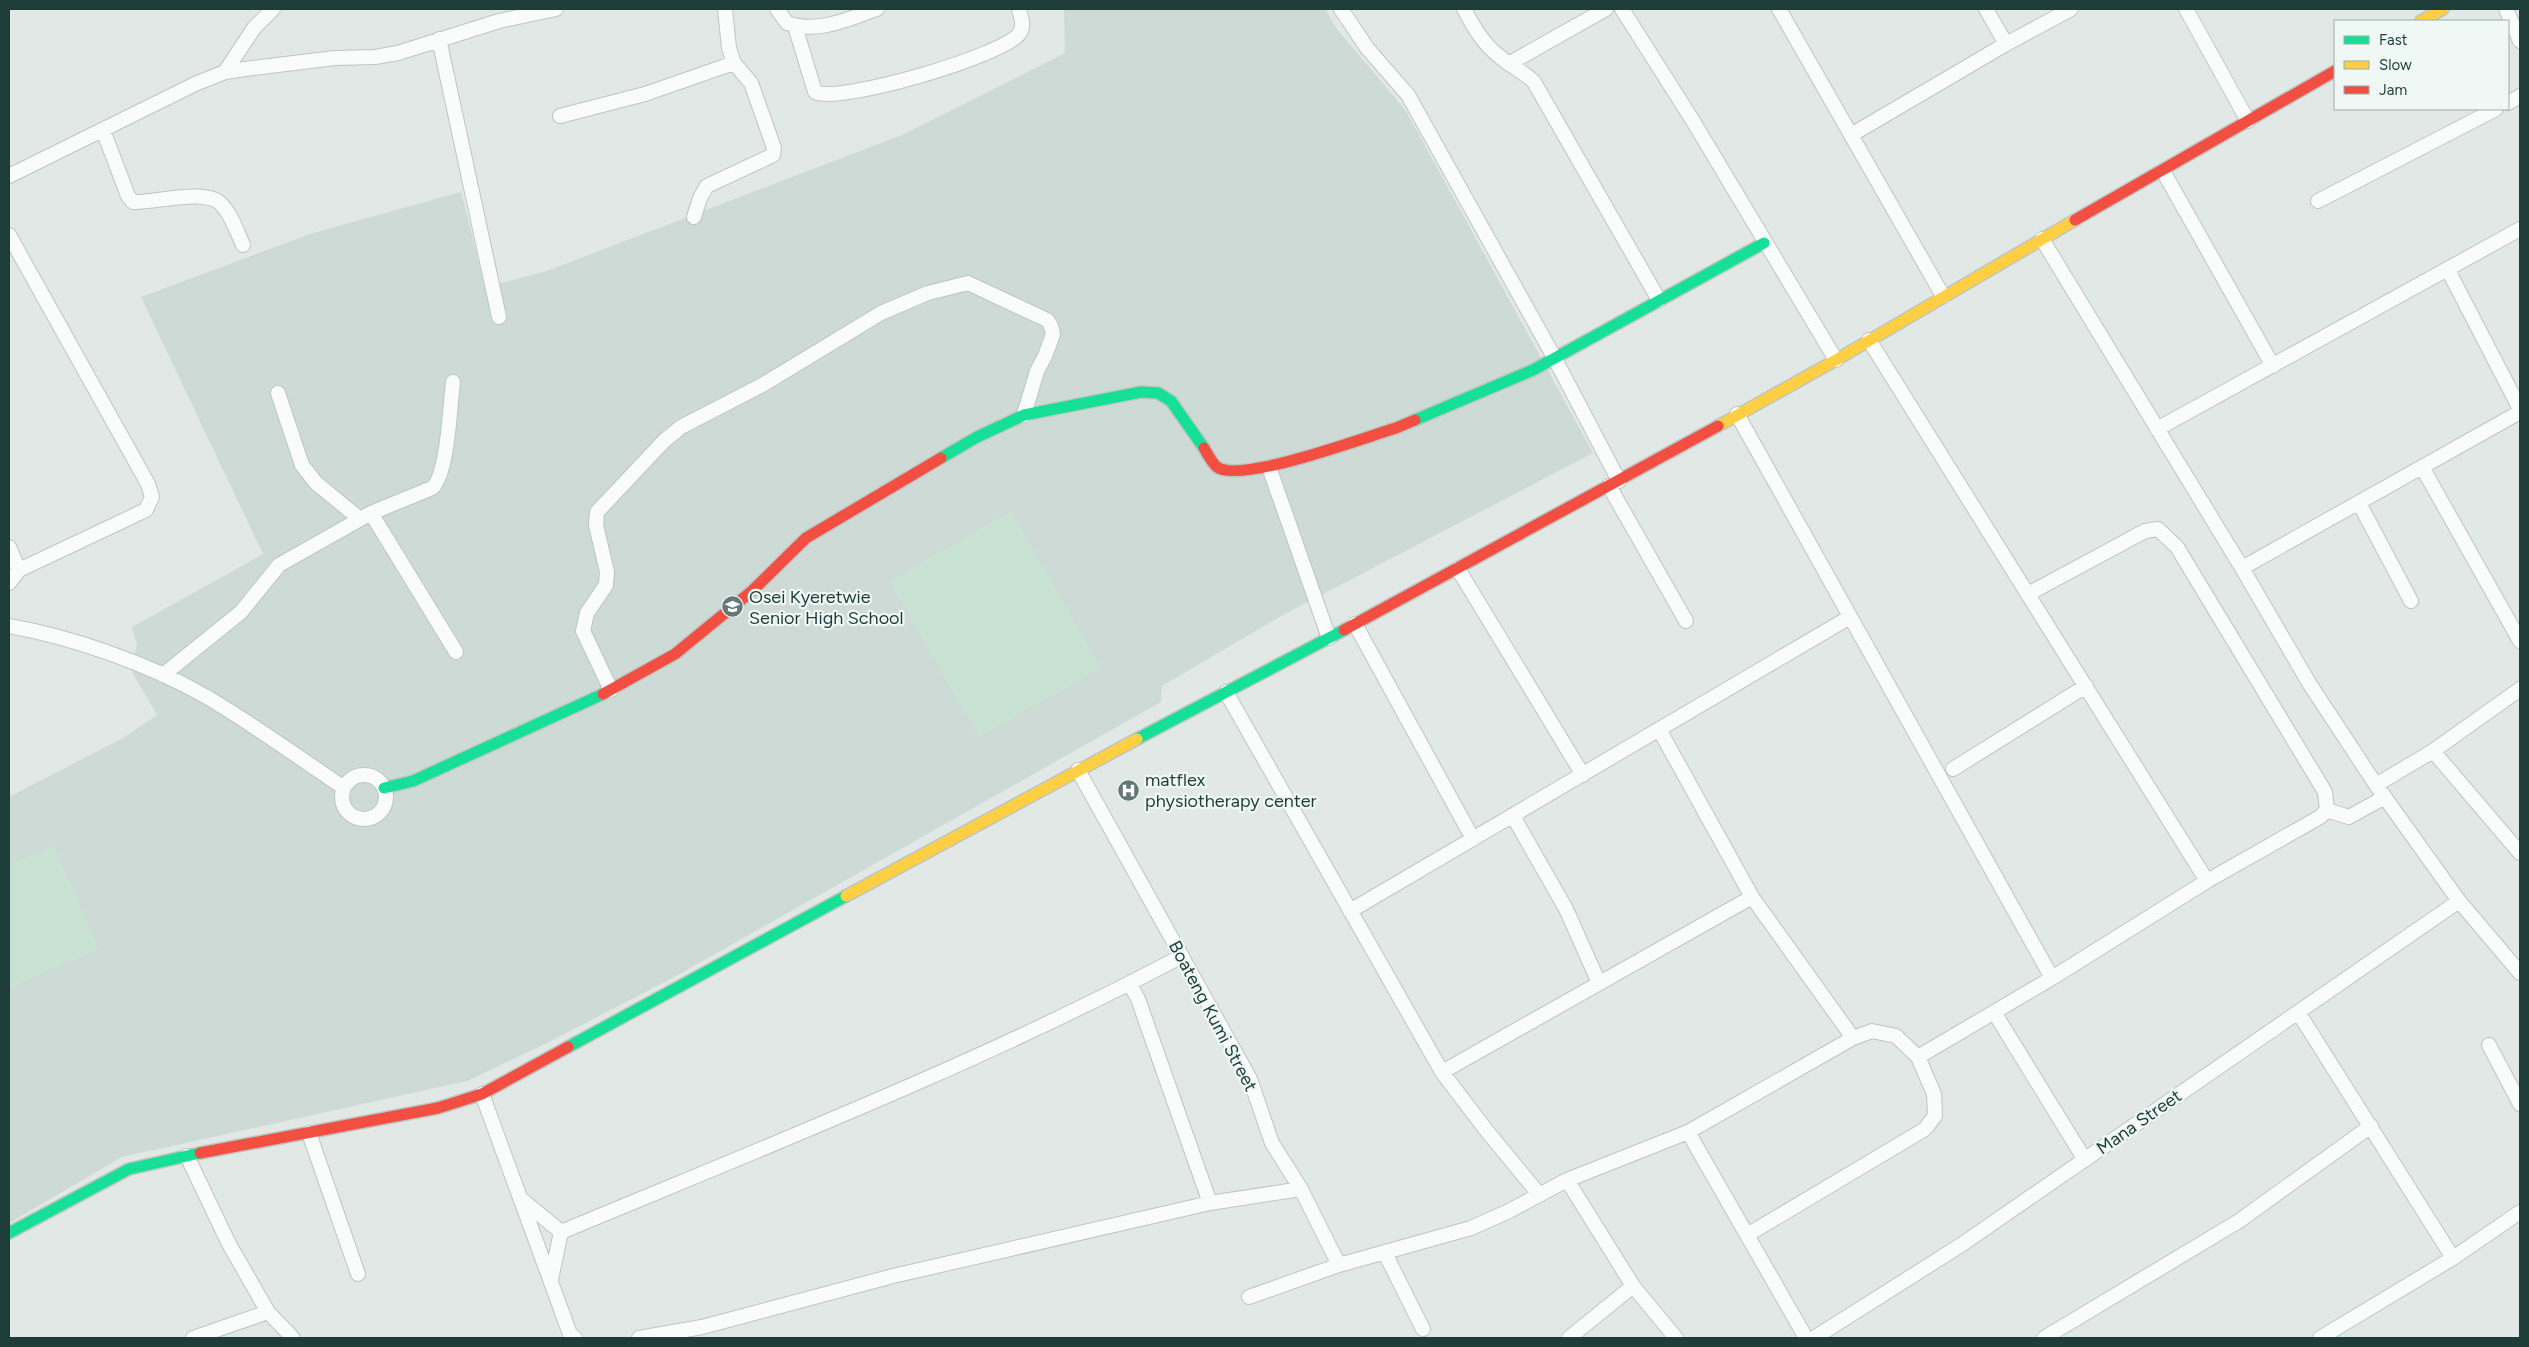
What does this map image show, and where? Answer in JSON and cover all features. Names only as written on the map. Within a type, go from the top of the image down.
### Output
[{"type":"street","points":[[226,72],[254,28],[273,9]]},
{"type":"street","points":[[9,176],[195,84],[226,72],[335,58],[375,57],[398,53],[524,14],[556,9]]},
{"type":"street","points":[[694,217],[700,198],[707,186],[774,156],[774,148],[751,84],[734,63],[729,48],[725,9]]},
{"type":"street","points":[[777,9],[787,23],[808,29],[845,20],[877,9]]},
{"type":"street","points":[[795,26],[816,92],[822,95],[833,96],[861,91],[955,66],[1000,46],[1021,32],[1023,24],[1019,9]]},
{"type":"street","points":[[1341,9],[1367,48],[1408,95],[1554,357],[1614,484],[1686,621]]},
{"type":"street","points":[[1464,9],[1478,34],[1499,56],[1534,82],[1659,300]]},
{"type":"street","points":[[1510,63],[1606,9]]},
{"type":"street","points":[[1622,9],[1693,120],[1764,243],[1836,360]]},
{"type":"street","points":[[1779,9],[1943,296]]},
{"type":"street","points":[[1986,9],[2006,44]]},
{"type":"street","points":[[1850,134],[2006,44],[2071,9]]},
{"type":"street","points":[[2186,9],[2248,121]]},
{"type":"street","points":[[2423,20],[2443,9]]},
{"type":"street","points":[[2506,9],[2520,41]]},
{"type":"street","points":[[439,39],[499,316]]},
{"type":"street","points":[[560,116],[645,94],[734,63]]},
{"type":"street","points":[[9,1233],[129,1170],[187,1156],[438,1108],[482,1094],[1078,770],[1329,638],[1614,484],[1736,414],[1836,360],[1943,296],[2334,72]]},
{"type":"street","points":[[2509,102],[2520,96]]},
{"type":"street","points":[[2318,201],[2494,110]]},
{"type":"street","points":[[103,130],[128,196],[133,202],[198,196],[212,198],[221,203],[231,218],[243,245]]},
{"type":"street","points":[[2163,171],[2273,366]]},
{"type":"street","points":[[2157,429],[2520,229]]},
{"type":"street","points":[[9,235],[148,484],[152,497],[146,510],[20,570],[9,583]]},
{"type":"street","points":[[2042,239],[2242,568],[2309,683],[2384,797],[2459,901],[2520,973]]},
{"type":"street","points":[[384,788],[413,781],[611,690],[675,654],[752,591],[806,538],[978,437],[1024,415],[1141,392],[1158,393],[1172,401],[1217,467],[1234,472],[1269,467],[1413,422],[1525,374],[1764,243]]},
{"type":"street","points":[[2242,568],[2520,411],[2448,270]]},
{"type":"street","points":[[611,690],[583,631],[587,613],[606,585],[607,572],[596,525],[597,512],[664,441],[681,427],[764,384],[881,313],[928,293],[968,282],[1047,320],[1051,326],[1053,334],[1037,371],[1024,415]]},
{"type":"street","points":[[1869,340],[2207,880]]},
{"type":"street","points":[[164,675],[241,612],[279,565],[366,516],[432,488],[438,483],[453,382]]},
{"type":"street","points":[[278,393],[302,465],[316,483],[366,516],[456,652]]},
{"type":"street","points":[[1736,414],[2052,978]]},
{"type":"street","points":[[1269,467],[1329,638]]},
{"type":"street","points":[[2422,467],[2520,641]]},
{"type":"street","points":[[2358,503],[2411,601]]},
{"type":"street","points":[[2028,594],[2145,531],[2158,529],[2177,547],[2325,792],[2327,810]]},
{"type":"street","points":[[9,547],[20,570]]},
{"type":"street","points":[[1458,569],[1582,775]]},
{"type":"street","points":[[1350,911],[1660,731],[1850,617]]},
{"type":"street","points":[[1355,624],[1474,839]]},
{"type":"street","points":[[9,626],[58,638],[147,667],[164,675],[205,696],[344,788]]},
{"type":"street","points":[[1953,769],[2086,686]]},
{"type":"street","points":[[2376,785],[2433,751],[2520,689]]},
{"type":"street","points":[[1226,692],[1442,1072],[1486,1130],[1538,1193]]},
{"type":"street","points":[[1660,731],[1752,897],[1854,1038]]},
{"type":"street","points":[[2433,751],[2520,852]]},
{"type":"street","name":"Boateng Kumi Street","points":[[1078,770],[1250,1080],[1272,1143],[1301,1189],[1339,1266]]},
{"type":"street","points":[[364,775],[376,778],[384,788],[386,800],[381,811],[364,819],[348,811],[343,800],[344,788],[352,778],[364,775]]},
{"type":"street","points":[[2327,810],[2349,817],[2384,797]]},
{"type":"street","points":[[1918,1057],[2052,978],[2207,880],[2320,817],[2327,810]]},
{"type":"street","points":[[1513,816],[1566,910],[1599,984]]},
{"type":"street","points":[[1442,1072],[1752,897]]},
{"type":"street","name":"Mana Street","points":[[1814,1338],[1961,1245],[2459,901]]},
{"type":"street","points":[[561,1232],[902,1089],[1130,984],[1182,956]]},
{"type":"street","points":[[1130,984],[1138,999],[1210,1203]]},
{"type":"street","points":[[1994,1012],[2085,1160]]},
{"type":"street","points":[[2298,1012],[2452,1258]]},
{"type":"street","points":[[1250,1297],[1339,1266],[1471,1228],[1509,1211],[1538,1193],[1567,1180],[1688,1132],[1854,1038],[1872,1031],[1896,1036],[1918,1057],[1934,1094],[1935,1116],[1925,1130],[1747,1235]]},
{"type":"street","points":[[2489,1046],[2520,1104]]},
{"type":"street","points":[[482,1094],[570,1334],[575,1338]]},
{"type":"street","points":[[2053,1336],[2239,1221],[2371,1126]]},
{"type":"street","points":[[309,1132],[358,1274]]},
{"type":"street","points":[[1688,1132],[1806,1338]]},
{"type":"street","points":[[187,1156],[229,1244],[268,1312],[293,1338]]},
{"type":"street","points":[[1567,1180],[1633,1286],[1676,1338]]},
{"type":"street","points":[[639,1338],[702,1327],[893,1276],[1210,1203],[1301,1189]]},
{"type":"street","points":[[521,1199],[561,1232]]},
{"type":"street","points":[[2320,1338],[2452,1258],[2520,1212]]},
{"type":"street","points":[[551,1279],[561,1232]]},
{"type":"street","points":[[1385,1252],[1423,1329]]},
{"type":"street","points":[[1569,1338],[1633,1286]]},
{"type":"street","points":[[193,1338],[268,1312]]},
{"type":"shaded area","name":"Osei Kyeretwie Senior High School","points":[[1064,9],[1325,9],[1336,28],[1406,111],[1593,453],[1281,616],[1162,686],[1161,702],[676,976],[547,1043],[467,1081],[122,1157],[9,1223],[9,797],[125,737],[157,715],[131,670],[137,645],[132,627],[263,554],[141,297],[313,233],[461,192],[485,287],[544,272],[902,135],[1065,53]]},
{"type":"green space","points":[[1011,511],[1101,668],[979,737],[889,581]]},
{"type":"green space","points":[[54,846],[99,949],[9,988],[9,865]]},
{"type":"traffic: fast","points":[[1415,420],[1533,370],[1764,243]]},
{"type":"traffic: fast","points":[[941,458],[977,437],[1024,415],[1141,392],[1158,393],[1171,401],[1204,448]]},
{"type":"traffic: fast","points":[[1137,739],[1344,630]]},
{"type":"traffic: fast","points":[[384,788],[413,781],[603,694]]},
{"type":"traffic: fast","points":[[568,1047],[846,896]]},
{"type":"traffic: fast","points":[[9,1233],[129,1169],[200,1153]]},
{"type":"traffic: slow","points":[[2423,20],[2443,9]]},
{"type":"traffic: slow","points":[[1718,426],[1836,360],[2075,220]]},
{"type":"traffic: slow","points":[[846,896],[1137,739]]},
{"type":"traffic: jam","points":[[2075,220],[2334,72]]},
{"type":"traffic: jam","points":[[1204,448],[1211,461],[1217,467],[1230,471],[1250,469],[1276,465],[1332,449],[1415,420]]},
{"type":"traffic: jam","points":[[1344,630],[1718,426]]},
{"type":"traffic: jam","points":[[603,694],[675,654],[752,591],[806,538],[941,458]]},
{"type":"traffic: jam","points":[[200,1153],[438,1108],[482,1094],[568,1047]]},
{"type":"place","name":"Osei Kyeretwie Senior High School","points":[[733,607]]},
{"type":"place","name":"matflex physiotherapy center","points":[[1129,790]]}]
